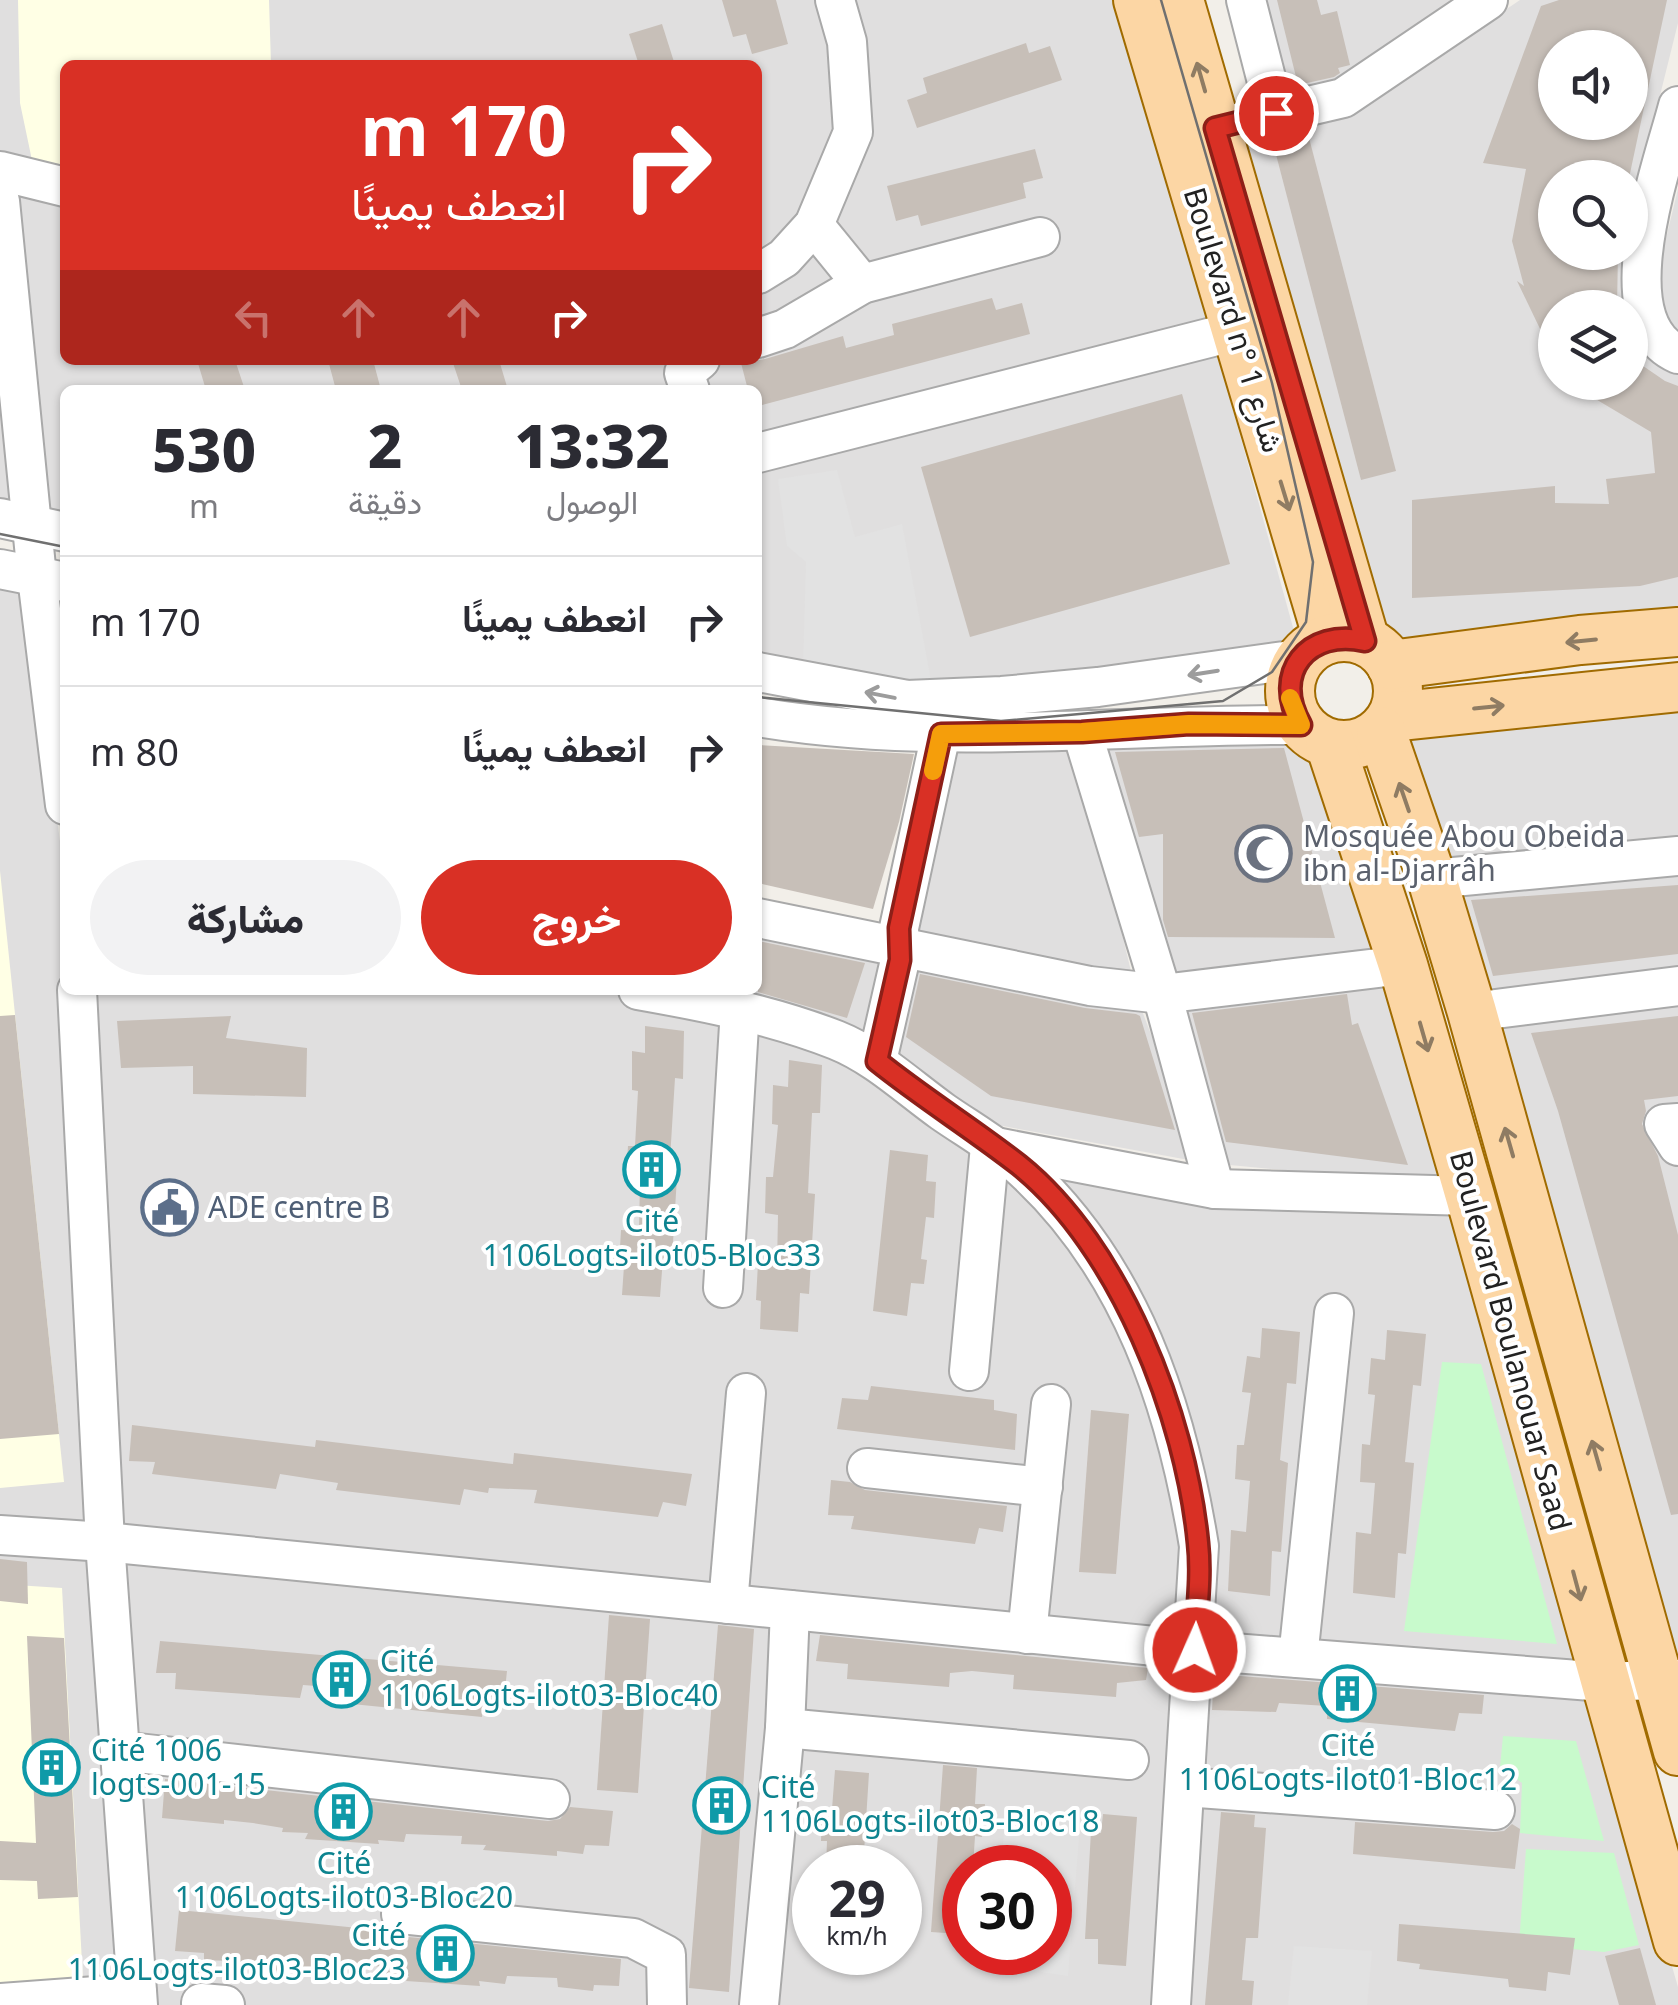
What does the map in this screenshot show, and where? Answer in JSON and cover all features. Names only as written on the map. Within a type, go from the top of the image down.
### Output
[{"type":"main road","name":"Boulevard n° شارع 1","points":[[1138,0],[1236,331],[1346,651]]},
{"type":"main road","name":"Boulevard n° شارع 1","points":[[1179,0],[1215,128],[1346,651]]},
{"type":"main road","points":[[1346,651],[1398,682],[1398,700],[1386,724],[1366,742],[1348,746],[1316,735],[1292,710],[1289,692],[1292,675],[1346,651],[1678,632]]},
{"type":"main road","points":[[1386,724],[1678,686]]},
{"type":"main road","name":"Boulevard Boulanouar Saad","points":[[1386,724],[1668,1678],[1678,1751]]},
{"type":"main road","name":"Boulevard Boulanouar Saad","points":[[1316,735],[1403,964],[1678,1941]]},
{"type":"street","points":[[762,272],[784,258],[814,226],[853,132],[847,42],[835,0]]},
{"type":"street","points":[[1246,0],[1276,113]]},
{"type":"street","points":[[1215,128],[1343,98],[1488,0]]},
{"type":"street","points":[[1676,122],[1640,258],[1642,311],[1666,349],[1678,354]]},
{"type":"street","points":[[0,171],[60,185]]},
{"type":"street","points":[[0,201],[33,525],[51,580],[60,725]]},
{"type":"street","points":[[814,226],[862,284]]},
{"type":"street","points":[[762,337],[785,329],[862,284],[1040,236]]},
{"type":"street","points":[[762,452],[1236,331]]},
{"type":"street","points":[[688,385],[684,373],[694,365]]},
{"type":"street","points":[[0,569],[51,580]]},
{"type":"street","points":[[762,673],[906,700],[1098,687],[1346,651]]},
{"type":"street","points":[[762,718],[823,728],[941,734],[1082,732],[1189,724],[1316,735]]},
{"type":"street","points":[[1082,732],[1162,994],[1215,1189]]},
{"type":"street","points":[[877,1061],[900,960],[899,928],[941,734]]},
{"type":"street","points":[[1432,878],[1678,856]]},
{"type":"street","points":[[762,919],[1090,986],[1162,994],[1403,964]]},
{"type":"street","points":[[1472,1012],[1678,986]]},
{"type":"street","points":[[0,2003],[138,1999],[106,1542],[77,995]]},
{"type":"street","points":[[665,995],[740,1009],[838,1041],[877,1061],[1019,1166],[1048,1193],[1098,1255],[1135,1318],[1171,1416],[1199,1546],[1171,2005]]},
{"type":"street","points":[[724,1288],[740,1009]]},
{"type":"street","points":[[1678,1123],[1664,1124],[1678,1146]]},
{"type":"street","points":[[990,1146],[1215,1189],[1470,1196]]},
{"type":"street","points":[[968,1370],[990,1146]]},
{"type":"street","points":[[1298,1658],[1334,1312]]},
{"type":"street","points":[[728,1604],[746,1393]]},
{"type":"street","points":[[1027,1634],[1051,1404]]},
{"type":"street","points":[[868,1468],[1042,1487]]},
{"type":"street","points":[[0,1534],[1195,1650],[1604,1682],[1668,1678]]},
{"type":"street","points":[[760,2005],[785,1728],[790,1610]]},
{"type":"street","points":[[785,1728],[1130,1760]]},
{"type":"street","points":[[120,1751],[550,1799]]},
{"type":"street","points":[[1185,1787],[1494,1810]]},
{"type":"street","points":[[401,1914],[633,1938],[666,1955],[667,2005]]},
{"type":"shaded area","points":[[0,0],[1161,0],[1213,337],[1297,642],[1191,662],[907,687],[762,665],[762,385],[60,385],[60,541],[0,533]]},
{"type":"shaded area","points":[[18,0],[269,0],[271,60],[60,60],[60,172],[33,165],[20,103]]},
{"type":"shaded area","points":[[1254,0],[1473,0],[1339,90],[1281,103]]},
{"type":"shaded area","points":[[1520,0],[1678,0],[1678,23],[1644,160],[1538,160],[1538,270],[1627,270],[1627,290],[1538,290],[1538,400],[1648,400],[1648,351],[1659,367],[1678,374],[1678,613],[1399,641],[1378,627],[1239,142],[1359,109]]},
{"type":"shaded area","points":[[1678,189],[1678,332],[1658,304],[1660,263]]},
{"type":"shaded area","points":[[837,470],[855,537],[902,524],[932,686],[803,667],[806,562],[787,546],[778,479]]},
{"type":"shaded area","points":[[0,582],[26,588],[60,842],[60,995],[68,995],[92,1533],[0,1527]]},
{"type":"shaded area","points":[[1678,692],[1678,1671],[1393,718]]},
{"type":"shaded area","points":[[1296,738],[1319,754],[1387,959],[1152,989],[1093,745]]},
{"type":"shaded area","points":[[1077,745],[1134,984],[906,941],[946,746]]},
{"type":"shaded area","points":[[0,871],[64,1482],[0,1488]]},
{"type":"shaded area","points":[[762,927],[891,955],[871,1050],[713,995],[762,995]]},
{"type":"shaded area","points":[[908,957],[1139,1003],[1200,1162],[986,1123],[886,1057]]},
{"type":"shaded area","points":[[1392,973],[1453,1186],[1219,1164],[1156,1005]]},
{"type":"shaded area","points":[[93,995],[650,995],[748,1019],[835,1048],[1010,1144],[1458,1202],[1678,1987],[1678,2005],[151,2005],[118,1535]]},
{"type":"shaded area","points":[[0,1543],[93,1549],[124,1986],[0,1995]]},
{"type":"shaded area","points":[[0,1584],[62,1588],[83,1982],[0,1987]]},
{"type":"shaded area","points":[[1006,1809],[1081,1812],[1072,1926],[1072,1845],[1003,1845]]},
{"type":"shaded area","points":[[1294,1946],[1372,1951],[1367,2005],[1288,2005]]},
{"type":"green space","points":[[1442,1362],[1481,1364],[1557,1644],[1404,1631]]},
{"type":"green space","points":[[1503,1736],[1576,1741],[1604,1841],[1520,1833],[1522,1783],[1500,1767]]},
{"type":"green space","points":[[1526,1849],[1614,1853],[1639,1945],[1604,1952],[1519,1944]]},
{"type":"building","points":[[722,0],[776,0],[788,44],[752,54],[746,34],[733,37]]},
{"type":"building","points":[[1277,0],[1317,0],[1321,15],[1337,11],[1350,65],[1338,68],[1340,73],[1334,77],[1298,85]]},
{"type":"building","points":[[1559,0],[1667,0],[1648,89],[1648,30],[1538,30],[1538,140],[1637,140],[1633,160],[1538,160],[1538,270],[1618,270],[1617,290],[1538,290],[1538,325],[1517,281],[1524,286],[1512,241],[1526,169],[1483,163],[1541,6]]},
{"type":"building","points":[[662,24],[673,60],[637,60],[629,34]]},
{"type":"building","points":[[1026,43],[1029,53],[1050,46],[1062,80],[917,128],[907,100],[927,93],[923,78]]},
{"type":"building","points":[[1308,134],[1396,471],[1361,480],[1273,143]]},
{"type":"building","points":[[1035,149],[1043,178],[1023,183],[1026,198],[921,226],[918,215],[896,221],[887,186]]},
{"type":"building","points":[[992,298],[996,310],[1022,303],[1030,334],[762,405],[762,385],[747,385],[742,365],[762,365],[762,360],[843,336],[846,348],[894,335],[892,324]]},
{"type":"building","points":[[198,365],[237,365],[243,385],[204,385]]},
{"type":"building","points":[[329,365],[374,365],[380,385],[335,385]]},
{"type":"building","points":[[454,365],[500,365],[506,385],[460,385]]},
{"type":"building","points":[[1648,369],[1678,386],[1678,577],[1640,586],[1412,598],[1412,500],[1555,486],[1555,503],[1609,504],[1606,479],[1655,473],[1651,432],[1597,400],[1648,400]]},
{"type":"building","points":[[1182,394],[1230,564],[970,637],[921,467]]},
{"type":"building","points":[[762,745],[914,754],[873,909],[762,884]]},
{"type":"building","points":[[1284,748],[1335,938],[1168,937],[1163,920],[1163,834],[1139,837],[1115,752]]},
{"type":"building","points":[[1678,885],[1678,954],[1493,976],[1471,900]]},
{"type":"building","points":[[762,942],[865,963],[847,1018],[762,993]]},
{"type":"building","points":[[920,974],[1140,1016],[1175,1130],[991,1096],[906,1037]]},
{"type":"building","points":[[1347,994],[1352,1025],[1358,1023],[1408,1165],[1226,1142],[1192,1013]]},
{"type":"building","points":[[15,1015],[59,1434],[0,1439],[0,1016]]},
{"type":"building","points":[[231,1016],[226,1038],[307,1048],[306,1097],[193,1094],[193,1066],[121,1068],[117,1021]]},
{"type":"building","points":[[1678,1016],[1678,1096],[1644,1100],[1642,1124],[1658,1156],[1678,1235],[1678,1514],[1671,1515],[1558,1111],[1531,1033]]},
{"type":"building","name":"Cité 1106Logts-ilot05-Bloc33","points":[[645,1026],[684,1031],[683,1079],[675,1078],[670,1159],[678,1160],[672,1259],[663,1258],[660,1297],[622,1295],[624,1266],[619,1265],[621,1230],[639,1231],[640,1181],[626,1179],[628,1146],[635,1146],[638,1091],[632,1090],[632,1051],[645,1053]]},
{"type":"building","points":[[789,1060],[822,1065],[820,1113],[812,1113],[808,1193],[815,1194],[809,1294],[800,1293],[798,1332],[760,1329],[761,1301],[756,1300],[758,1263],[777,1265],[778,1215],[765,1213],[766,1177],[773,1177],[778,1125],[772,1124],[773,1085],[788,1087]]},
{"type":"building","points":[[890,1150],[928,1155],[926,1181],[936,1182],[934,1218],[926,1217],[921,1259],[927,1260],[924,1284],[911,1283],[907,1316],[873,1311]]},
{"type":"building","points":[[1262,1328],[1300,1332],[1296,1384],[1287,1383],[1280,1460],[1288,1463],[1281,1552],[1272,1551],[1270,1596],[1228,1591],[1231,1530],[1246,1532],[1250,1481],[1235,1479],[1237,1445],[1244,1445],[1251,1393],[1242,1392],[1247,1356],[1260,1358]]},
{"type":"building","points":[[1387,1330],[1426,1334],[1421,1386],[1413,1385],[1405,1462],[1414,1463],[1406,1554],[1398,1553],[1395,1598],[1353,1593],[1356,1532],[1371,1534],[1375,1483],[1360,1482],[1362,1444],[1370,1445],[1375,1395],[1368,1394],[1371,1358],[1385,1360]]},
{"type":"building","points":[[871,1386],[994,1400],[994,1410],[1017,1414],[1015,1450],[837,1429],[842,1398],[868,1400]]},
{"type":"building","points":[[1091,1410],[1129,1414],[1116,1574],[1079,1572]]},
{"type":"building","points":[[132,1425],[315,1447],[316,1440],[513,1464],[514,1453],[692,1474],[686,1506],[663,1502],[658,1517],[534,1503],[537,1490],[489,1488],[488,1493],[464,1489],[460,1505],[336,1490],[338,1483],[280,1474],[276,1489],[152,1474],[155,1462],[129,1461]]},
{"type":"building","points":[[831,1480],[850,1482],[865,1490],[1007,1506],[1003,1532],[979,1528],[975,1544],[851,1529],[854,1516],[828,1515]]},
{"type":"building","points":[[0,1559],[27,1562],[28,1604],[0,1601]]},
{"type":"building","points":[[609,1615],[650,1619],[638,1793],[597,1790]]},
{"type":"building","name":"Cité 1106Logts-ilot03-Bloc18","points":[[718,1625],[754,1629],[729,1992],[689,1988]]},
{"type":"building","points":[[820,1635],[1148,1668],[1146,1680],[1117,1683],[1116,1697],[1013,1689],[1014,1675],[972,1671],[950,1673],[949,1687],[847,1679],[848,1664],[816,1661]]},
{"type":"building","name":"Cité 1006 logts-001-15","points":[[27,1636],[64,1638],[78,1897],[38,1899],[37,1881],[0,1880],[0,1841],[36,1843]]},
{"type":"building","name":"Cité 1106Logts-ilot03-Bloc40","points":[[160,1641],[507,1671],[504,1699],[483,1695],[482,1717],[352,1704],[355,1689],[303,1685],[300,1698],[175,1689],[176,1673],[156,1673]]},
{"type":"building","name":"Cité 1106Logts-ilot01-Bloc12","points":[[1214,1674],[1484,1695],[1482,1714],[1459,1713],[1455,1731],[1327,1719],[1327,1706],[1279,1703],[1276,1712],[1212,1710]]},
{"type":"building","points":[[943,1765],[977,1768],[975,1804],[985,1804],[982,1837],[975,1836],[974,1845],[942,1845],[942,1933],[931,1932]]},
{"type":"building","points":[[835,1770],[869,1773],[864,1845],[827,1845],[827,1841],[821,1841],[822,1807],[832,1809]]},
{"type":"building","points":[[165,1779],[548,1821],[560,1819],[570,1807],[613,1811],[609,1846],[585,1845],[583,1854],[557,1851],[557,1856],[483,1850],[486,1845],[461,1844],[462,1836],[406,1834],[404,1842],[378,1840],[379,1844],[305,1839],[308,1833],[282,1832],[283,1828],[253,1823],[162,1818]]},
{"type":"building","points":[[1221,1812],[1255,1815],[1254,1827],[1266,1828],[1258,1938],[1246,1938],[1242,1980],[1254,1981],[1252,2005],[1205,2005]]},
{"type":"building","points":[[1103,1814],[1137,1817],[1126,1966],[1098,1964],[1098,1939],[1085,1939],[1091,1831],[1101,1833]]},
{"type":"building","points":[[1355,1822],[1493,1832],[1504,1831],[1512,1824],[1520,1829],[1515,1869],[1353,1854]]},
{"type":"building","points":[[179,1910],[358,1928],[383,1927],[399,1936],[621,1959],[619,1986],[594,1985],[593,1991],[558,1987],[557,1978],[507,1976],[505,1984],[479,1981],[480,1986],[406,1981],[409,1976],[383,1974],[385,1967],[327,1962],[326,1970],[299,1968],[300,1972],[226,1967],[229,1961],[204,1960],[204,1953],[175,1951]]},
{"type":"building","points":[[1399,1924],[1575,1938],[1570,1975],[1548,1972],[1546,1991],[1509,1987],[1508,1979],[1419,1969],[1420,1964],[1397,1961]]},
{"type":"building","points":[[1640,1948],[1656,2005],[1619,2005],[1605,1956]]},
{"type":"tram line","points":[[762,697],[1001,721],[1223,701],[1272,672],[1306,622],[1313,562],[1272,383],[1161,0]]},
{"type":"tram line","points":[[0,534],[60,546]]},
{"type":"slow traffic","points":[[933,771],[941,734],[1082,732],[1189,724],[1301,725],[1290,698]]},
{"type":"place","name":"Mosquée Abou Obeida ibn al-Djarrâh","points":[[1264,854]]},
{"type":"place","name":"Cité 1106Logts-ilot05-Bloc33","points":[[652,1169]]},
{"type":"place","name":"ADE centre B","points":[[169,1208]]},
{"type":"place","name":"Cité 1106Logts-ilot03-Bloc40","points":[[341,1679]]},
{"type":"place","name":"Cité 1106Logts-ilot01-Bloc12","points":[[1348,1693]]},
{"type":"place","name":"Cité 1006 logts-001-15","points":[[52,1768]]},
{"type":"place","name":"Cité 1106Logts-ilot03-Bloc18","points":[[722,1805]]},
{"type":"place","name":"Cité 1106Logts-ilot03-Bloc20","points":[[344,1811]]},
{"type":"place","name":"Cité 1106Logts-ilot03-Bloc23","points":[[445,1953]]},
{"type":"route","points":[[1195,1650],[1199,1546],[1188,1483],[1171,1416],[1135,1318],[1098,1255],[1048,1193],[1019,1166],[877,1061],[900,960],[899,928],[941,734],[1082,732],[1189,724],[1301,725],[1292,710],[1289,692],[1300,659],[1328,639],[1347,637],[1365,641],[1215,128],[1276,113]]}]
